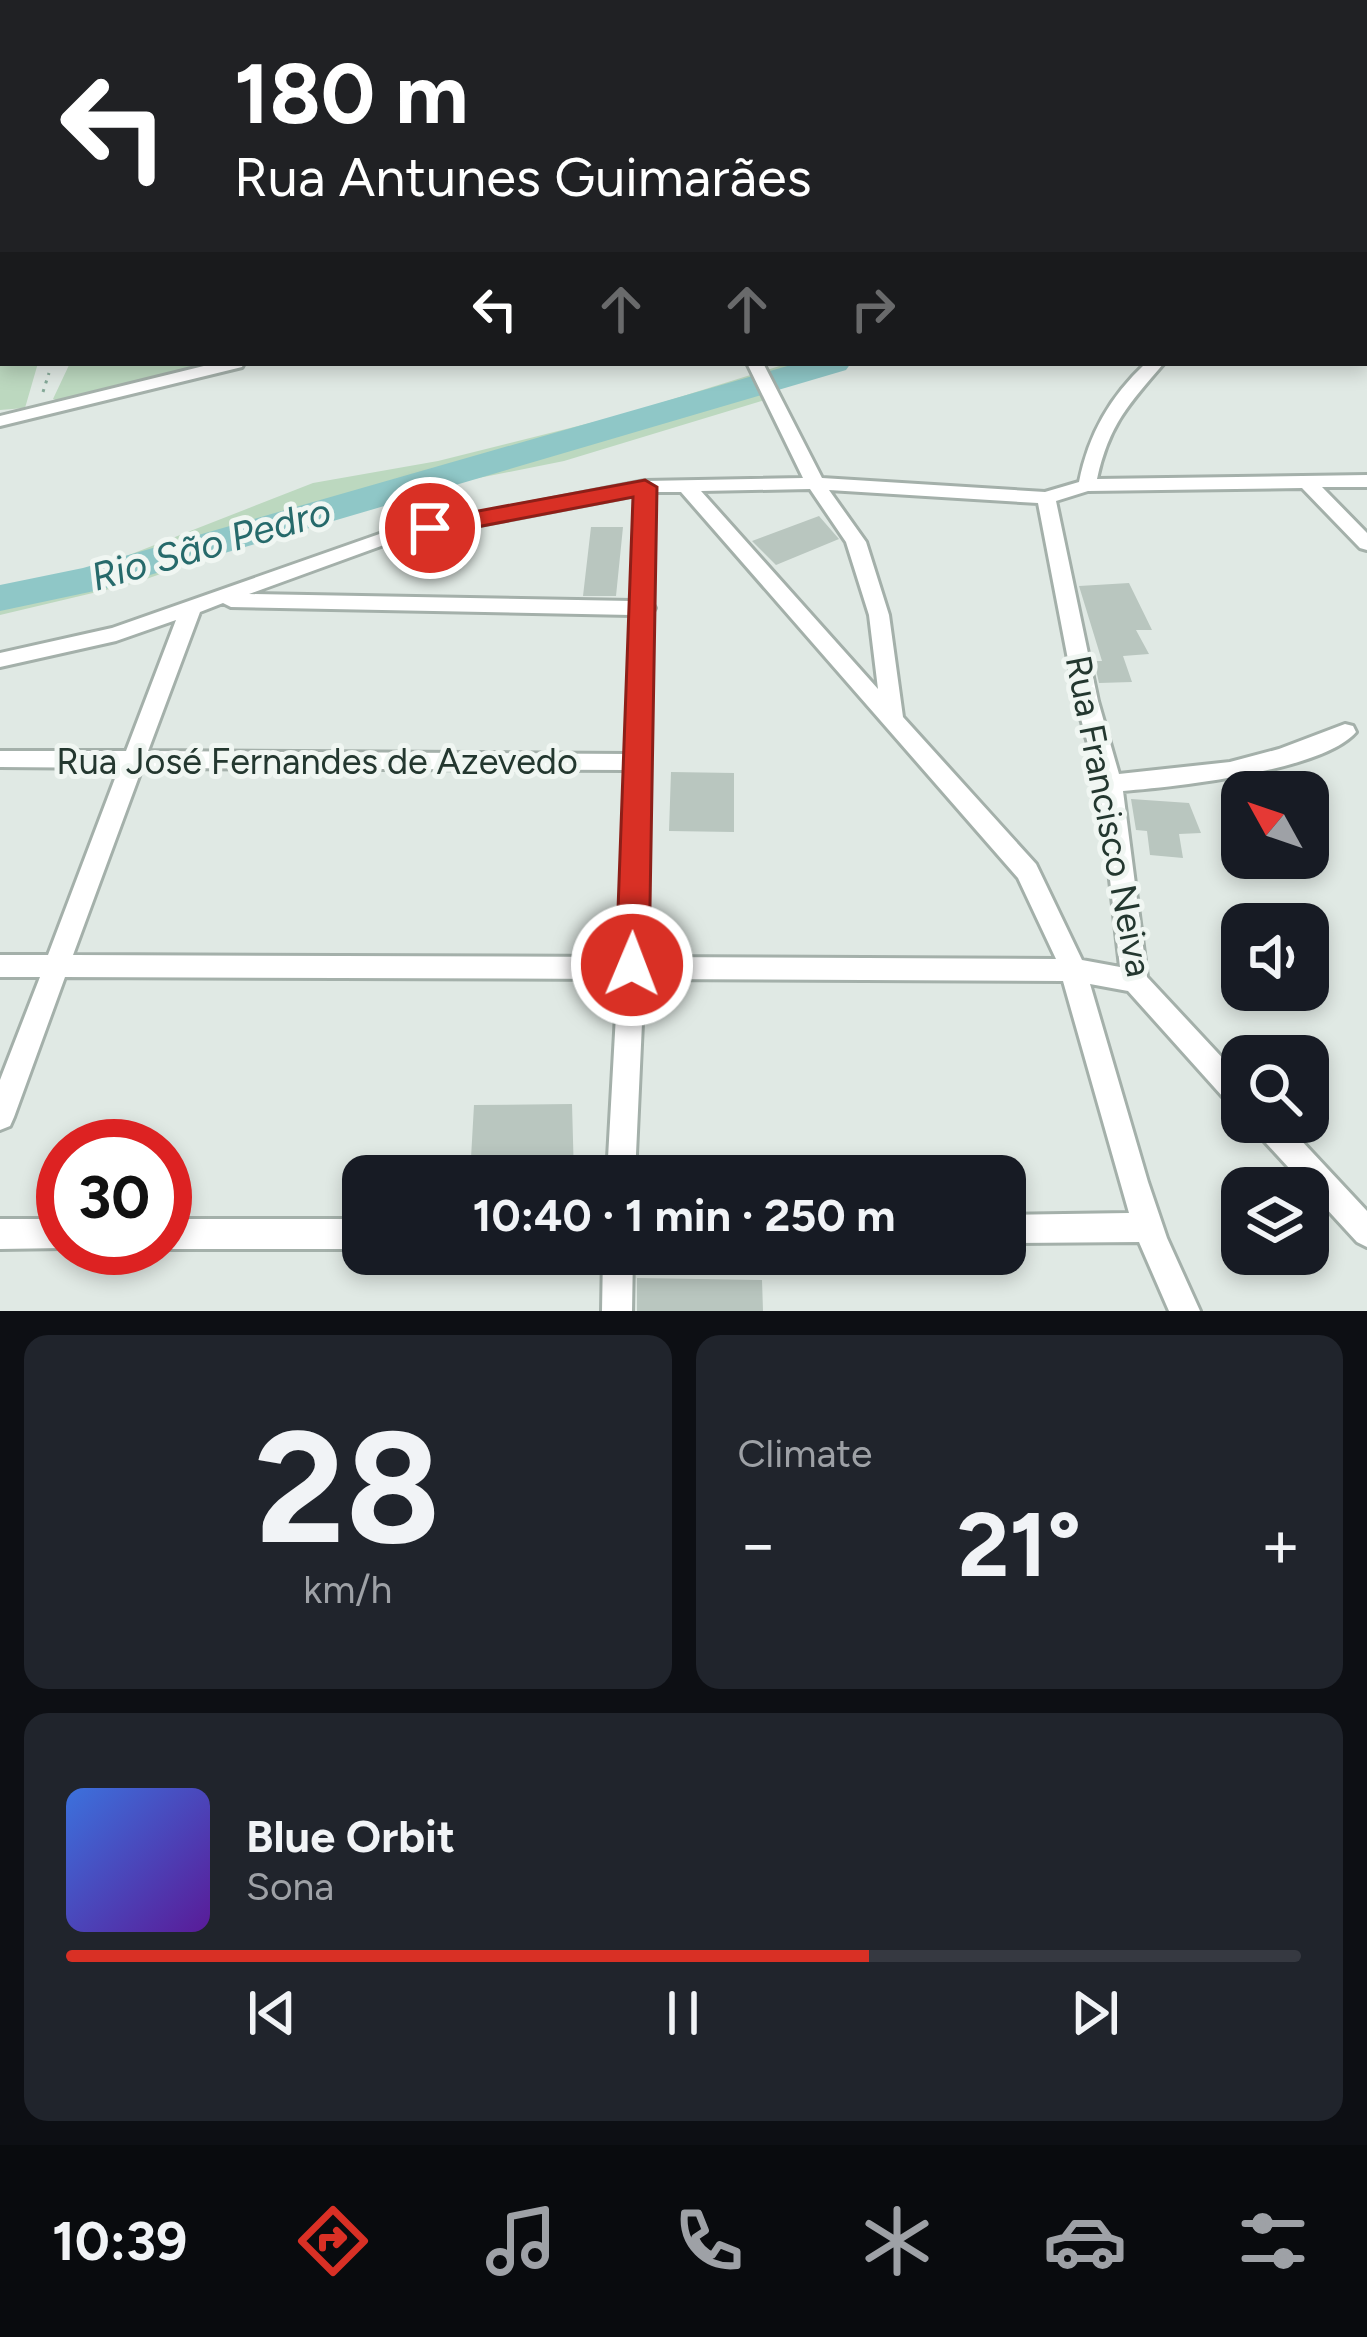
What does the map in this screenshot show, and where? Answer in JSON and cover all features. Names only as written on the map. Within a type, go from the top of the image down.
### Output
[{"type":"street","points":[[0,421],[224,366]]},
{"type":"street","points":[[757,366],[815,483],[856,542],[879,615],[893,723]]},
{"type":"street","points":[[1088,485],[1097,432],[1130,387],[1153,366]]},
{"type":"street","points":[[1306,481],[1367,544]]},
{"type":"street","points":[[0,660],[116,634],[388,537],[645,487],[815,483],[1046,498],[1088,485],[1367,482]]},
{"type":"street","points":[[686,486],[1027,871],[1050,909],[1075,970],[1148,1227],[1185,1311]]},
{"type":"street","points":[[622,1155],[632,965],[634,762],[645,608],[645,487]]},
{"type":"street","name":"Rua Francisco Neiva","points":[[1046,498],[1087,701],[1110,783],[1135,981],[1221,1075]]},
{"type":"street","points":[[218,599],[645,608]]},
{"type":"street","points":[[0,1117],[190,610]]},
{"type":"street","points":[[1110,783],[1230,775],[1287,759],[1345,732]]},
{"type":"street","name":"Rua José Fernandes de Azevedo","points":[[0,759],[634,762]]},
{"type":"street","points":[[0,966],[1075,970],[1135,981]]},
{"type":"street","points":[[1284,1143],[1367,1232]]},
{"type":"street","points":[[1026,1228],[1148,1227]]},
{"type":"street","points":[[0,1234],[36,1234]]},
{"type":"street","points":[[192,1234],[342,1234]]},
{"type":"street","points":[[617,1311],[618,1275]]},
{"type":"green space","points":[[0,366],[37,366],[25,408],[0,410]]},
{"type":"green space","points":[[69,366],[203,367],[63,402],[53,399]]},
{"type":"green space","points":[[779,366],[824,366],[755,386],[765,400],[564,461],[373,499],[135,583],[0,615],[0,587],[60,582],[313,483],[438,461],[622,415]]},
{"type":"building","points":[[819,516],[839,539],[776,565],[752,541]]},
{"type":"building","points":[[591,527],[623,527],[616,596],[583,596]]},
{"type":"building","points":[[1129,583],[1152,630],[1136,630],[1149,654],[1123,656],[1132,682],[1099,683],[1094,661],[1102,661],[1079,586]]},
{"type":"building","points":[[671,772],[734,773],[734,832],[669,831]]},
{"type":"building","points":[[1131,799],[1189,803],[1201,833],[1179,834],[1183,858],[1150,855],[1147,831],[1136,830]]},
{"type":"building","points":[[572,1104],[573,1155],[471,1155],[474,1105]]},
{"type":"building","points":[[637,1278],[762,1280],[763,1311],[637,1311]]},
{"type":"waterway","name":"Rio São Pedro","points":[[0,598],[85,581],[824,366]]},
{"type":"route","points":[[430,528],[645,487],[632,965]]}]
